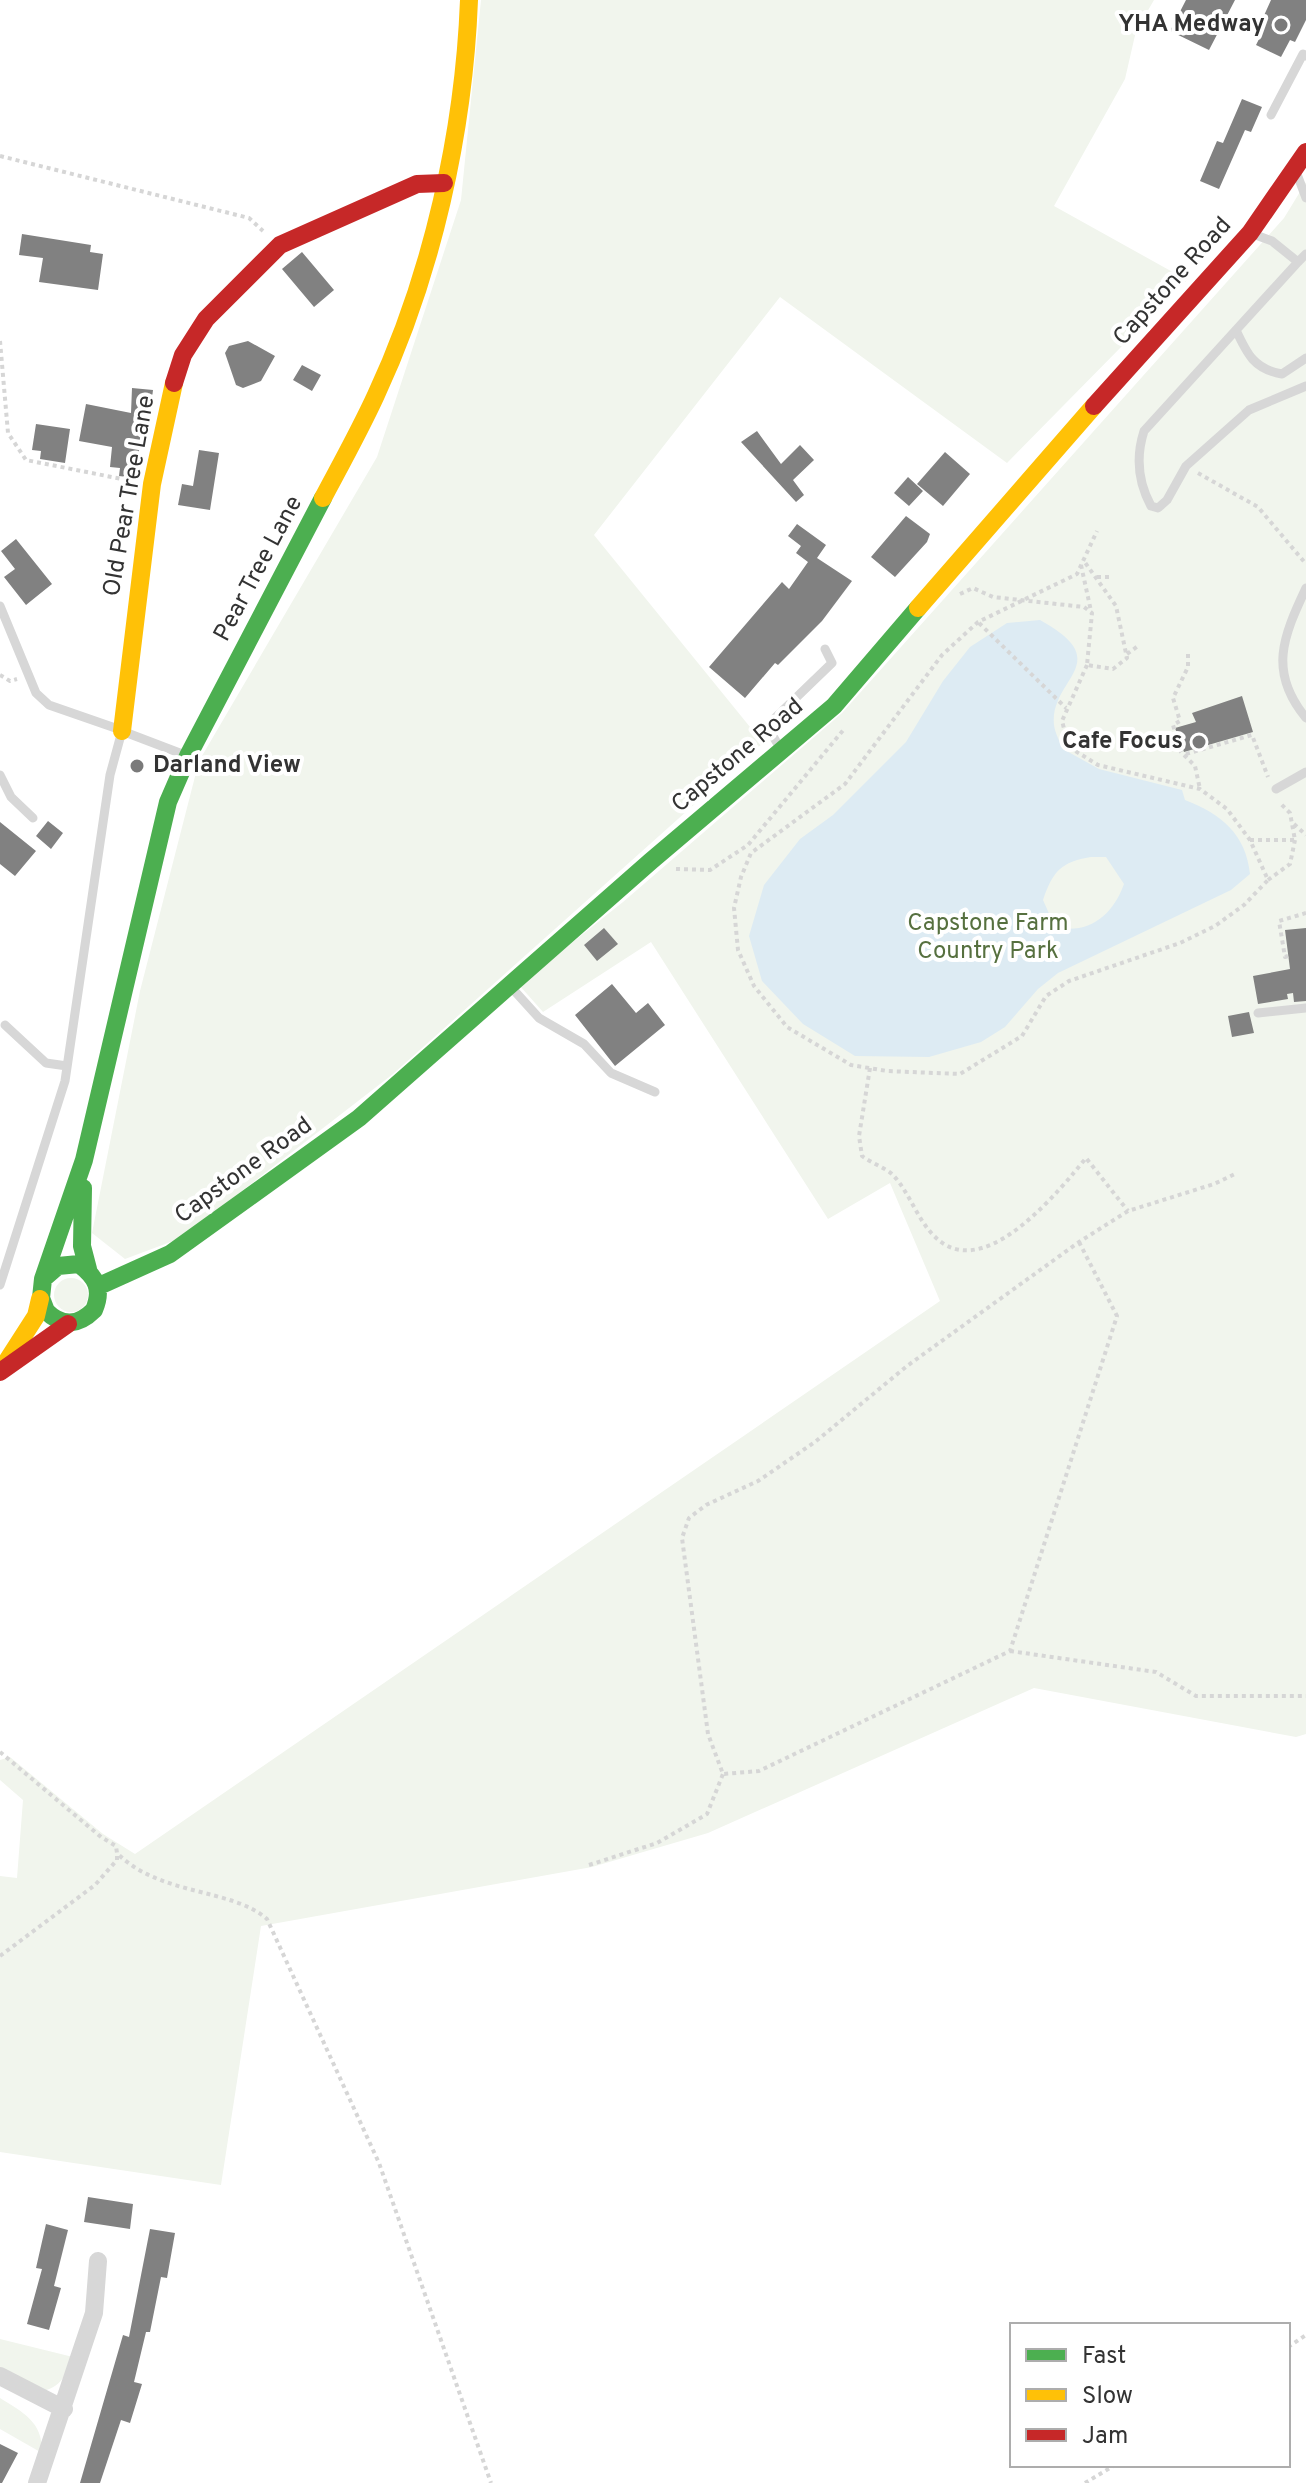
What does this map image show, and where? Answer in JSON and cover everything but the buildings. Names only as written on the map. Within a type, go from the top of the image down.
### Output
[{"type":"street","name":"Pear Tree Lane","points":[[43,1279],[84,1160],[168,802],[188,756],[377,394],[419,281],[444,183],[467,53],[469,0]]},
{"type":"street","name":"Capstone Road","points":[[99,1286],[170,1254],[359,1118],[651,861],[834,706],[1014,495],[1250,233],[1296,171],[1306,152]]},
{"type":"street","name":"Old Pear Tree Lane","points":[[122,731],[152,484],[168,402],[183,355],[206,319],[280,245],[417,184],[444,183]]},
{"type":"street","name":"Pear Tree Lane","points":[[84,1160],[81,1220],[88,1269]]},
{"type":"street","points":[[68,1263],[88,1269],[99,1286],[100,1295],[93,1313],[77,1323],[68,1324],[1,1371],[36,1316],[43,1279],[50,1271],[68,1263]]},
{"type":"street","points":[[40,1299],[51,1316],[68,1324]]},
{"type":"street","points":[[37,2483],[94,2313],[98,2261]]},
{"type":"street","points":[[0,2376],[64,2409]]},
{"type":"lane","points":[[1271,115],[1303,54],[1306,56]]},
{"type":"lane","points":[[1296,171],[1306,198]]},
{"type":"lane","points":[[1250,233],[1272,241],[1298,262]]},
{"type":"lane","points":[[1306,254],[1144,431],[1138,450],[1144,492],[1151,506],[1158,508],[1167,500],[1186,466],[1249,410],[1306,386]]},
{"type":"lane","points":[[1236,330],[1248,356],[1263,370],[1282,374],[1306,358]]},
{"type":"lane","points":[[1306,588],[1283,642],[1281,675],[1294,703],[1306,718]]},
{"type":"lane","points":[[0,606],[36,693],[49,705],[188,756]]},
{"type":"lane","points":[[781,751],[770,731],[775,718],[832,663],[825,649]]},
{"type":"lane","points":[[0,1285],[67,1066],[110,775],[122,731]]},
{"type":"lane","points":[[1274,788],[1306,772]]},
{"type":"lane","points":[[0,775],[11,797],[33,818]]},
{"type":"lane","points":[[511,987],[539,1018],[584,1044],[611,1073],[655,1092]]},
{"type":"lane","points":[[1258,1013],[1306,1008]]},
{"type":"lane","points":[[5,1025],[46,1063],[67,1066]]},
{"type":"path","points":[[0,156],[249,218],[280,245]]},
{"type":"path","points":[[0,341],[8,433],[26,460],[152,484]]},
{"type":"path","points":[[1186,466],[1258,507],[1306,564]]},
{"type":"path","points":[[1097,531],[1077,574],[978,622],[942,655],[845,784],[751,853],[741,877],[734,908],[738,950],[754,986],[787,1027],[851,1065],[960,1074],[1022,1036],[1046,996],[1069,981],[1180,943],[1215,926],[1244,905],[1268,880],[1290,864],[1295,840],[1292,822],[1290,813],[1277,801]]},
{"type":"path","points":[[1082,563],[1097,577],[1116,606],[1127,655]]},
{"type":"path","points":[[1082,563],[1092,613],[1087,665],[1062,721],[1069,747],[1098,765],[1200,789],[1227,809],[1250,840],[1268,880]]},
{"type":"path","points":[[1097,577],[1111,577]]},
{"type":"path","points":[[956,596],[973,588],[993,597],[1054,602],[1084,607],[1092,613]]},
{"type":"path","points":[[978,622],[1066,708]]},
{"type":"path","points":[[1087,665],[1113,669],[1138,646]]},
{"type":"path","points":[[1188,654],[1184,679],[1173,698],[1180,721],[1173,725],[1181,752],[1195,766],[1200,789]]},
{"type":"path","points":[[0,675],[8,680]]},
{"type":"path","points":[[651,861],[679,870],[710,870],[748,845],[853,718]]},
{"type":"path","points":[[1186,754],[1252,735],[1274,788]]},
{"type":"path","points":[[1292,822],[1306,835]]},
{"type":"path","points":[[1250,840],[1295,840]]},
{"type":"path","points":[[1288,956],[1285,957],[1279,921],[1306,913]]},
{"type":"path","points":[[870,1068],[859,1136],[862,1156],[877,1169],[891,1173],[925,1224],[946,1245],[982,1250],[1012,1234],[1060,1190],[1086,1158],[1128,1211]]},
{"type":"path","points":[[589,1865],[657,1843],[707,1814],[723,1774],[708,1734],[682,1538],[689,1518],[706,1505],[758,1481],[815,1442],[907,1366],[1079,1242],[1128,1211],[1214,1184],[1235,1174]]},
{"type":"path","points":[[1010,1651],[1117,1316],[1079,1242]]},
{"type":"path","points":[[723,1774],[759,1771],[1010,1651],[1156,1672],[1196,1696],[1306,1696]]},
{"type":"path","points":[[0,1752],[101,1837],[116,1846],[117,1853],[117,1860],[95,1885],[0,1956]]},
{"type":"path","points":[[117,1853],[163,1883],[253,1906],[279,1937],[379,2163],[491,2483]]},
{"type":"path","points":[[1085,2483],[1112,2467]]},
{"type":"green space","points":[[481,0],[1154,0],[1136,31],[1125,79],[1054,206],[1187,280],[1007,463],[780,297],[594,535],[763,743],[393,1074],[181,1238],[125,1259],[92,1233],[140,991],[199,761],[377,457],[461,200]]},
{"type":"green space","name":"Capstone Farm Country Park","points":[[1306,182],[1306,1734],[1296,1737],[1034,1688],[708,1833],[592,1867],[261,1926],[221,2185],[0,2152],[0,1876],[17,1878],[23,1800],[0,1780],[0,1760],[10,1757],[103,1834],[135,1854],[940,1301],[890,1183],[828,1219],[651,942],[543,1012],[519,985],[623,902],[842,713],[1284,218]]},
{"type":"green space","points":[[71,1278],[83,1283],[88,1295],[83,1307],[71,1312],[59,1307],[54,1295],[59,1283]]},
{"type":"green space","points":[[0,2339],[73,2357],[58,2384],[40,2392],[0,2368]]},
{"type":"green space","points":[[0,2398],[24,2414],[35,2426],[42,2453],[0,2429]]},
{"type":"shaded area","points":[[1040,620],[1063,635],[1074,648],[1077,660],[1074,671],[1055,709],[1054,725],[1063,749],[1099,769],[1182,790],[1185,800],[1210,812],[1230,827],[1243,848],[1250,874],[1231,890],[1058,973],[1038,989],[1005,1027],[981,1042],[929,1057],[855,1056],[803,1024],[762,981],[749,936],[764,885],[800,839],[833,815],[906,742],[943,681],[970,647],[1007,623]],"holes":[[[1106,857],[1124,884],[1113,905],[1089,925],[1067,929],[1055,927],[1043,900],[1055,875],[1072,862]]]},
{"type":"traffic: fast","points":[[43,1279],[58,1266],[79,1264],[90,1274],[98,1290],[94,1310],[76,1322],[58,1320],[46,1311],[41,1298],[43,1279],[84,1160],[168,802],[188,756],[323,498]]},
{"type":"traffic: fast","points":[[99,1286],[170,1254],[359,1118],[651,861],[834,706],[918,608]]},
{"type":"traffic: fast","points":[[83,1188],[82,1246],[88,1269]]},
{"type":"traffic: slow","points":[[323,498],[370,408],[396,349],[429,252],[442,202],[460,101],[469,0]]},
{"type":"traffic: slow","points":[[122,731],[152,484],[174,383]]},
{"type":"traffic: slow","points":[[918,608],[1094,406]]},
{"type":"traffic: slow","points":[[7,1361],[36,1316],[40,1299]]},
{"type":"traffic: jam","points":[[1094,406],[1250,233],[1306,152]]},
{"type":"traffic: jam","points":[[174,383],[183,355],[206,319],[280,245],[417,184],[444,183]]},
{"type":"traffic: jam","points":[[0,1372],[68,1324]]},
{"type":"place","name":"YHA Medway","points":[[1281,25]]},
{"type":"place","name":"Cafe Focus","points":[[1199,742]]},
{"type":"place","name":"Darland View","points":[[137,766]]}]
